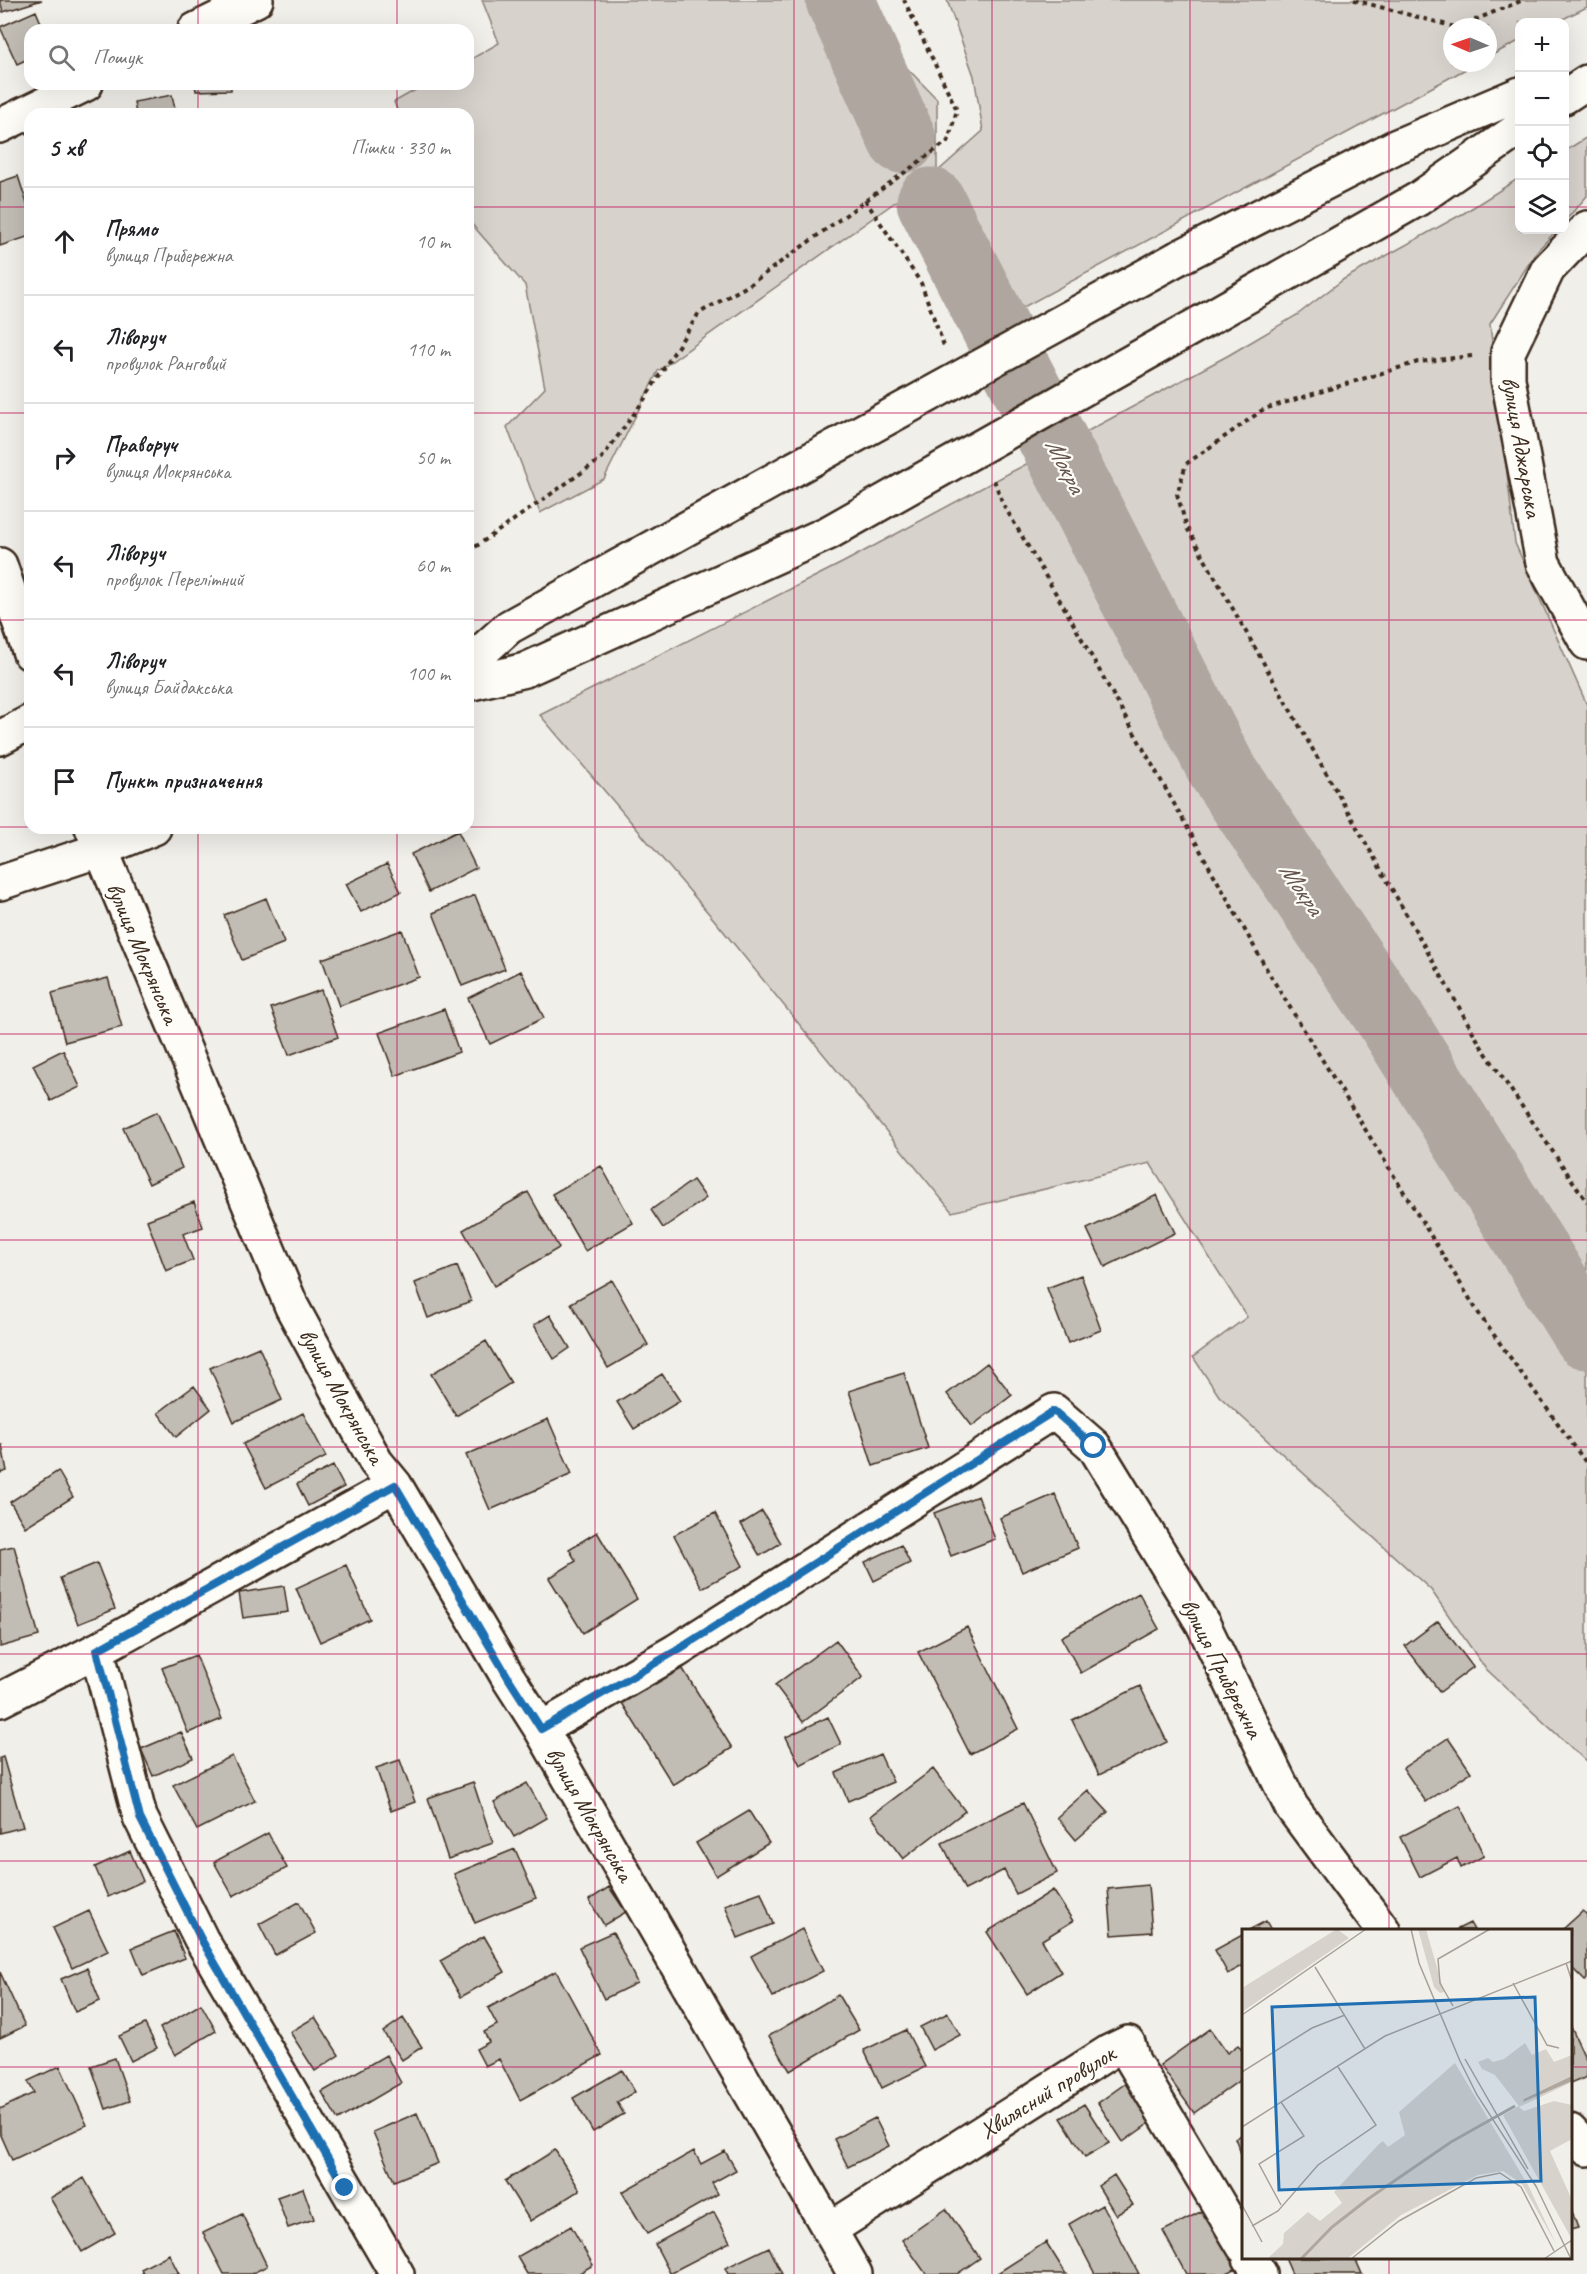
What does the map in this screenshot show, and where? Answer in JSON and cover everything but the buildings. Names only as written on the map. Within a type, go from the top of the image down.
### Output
[{"type":"main road","points":[[207,24],[256,0]]},
{"type":"main road","points":[[1569,73],[1587,65]]},
{"type":"main road","points":[[1569,94],[1587,82]]},
{"type":"main road","points":[[37,108],[74,90]]},
{"type":"main road","points":[[474,659],[509,627],[1178,258],[1395,147],[1515,96]]},
{"type":"main road","points":[[0,126],[24,114]]},
{"type":"main road","points":[[474,683],[525,670],[828,533],[1418,199],[1515,131]]},
{"type":"main road","name":"вулиця Аджарська","points":[[1587,228],[1548,269],[1508,352],[1508,379],[1543,563],[1587,643]]},
{"type":"main road","points":[[0,565],[24,635]]},
{"type":"main road","points":[[0,738],[24,725]]},
{"type":"main road","points":[[0,883],[96,839],[122,834]]},
{"type":"main road","name":"вулиця Мокрянська","points":[[96,839],[292,1307],[376,1462],[395,1485],[541,1729],[855,2274]]},
{"type":"main road","name":"вулиця Прибережна","points":[[541,1729],[676,1651],[1054,1411],[1094,1446],[1203,1624],[1291,1806],[1382,1929]]},
{"type":"main road","points":[[0,1700],[97,1650],[395,1485]]},
{"type":"main road","points":[[97,1650],[140,1818],[201,1939],[397,2274]]},
{"type":"main road","name":"Хвилясний провулок","points":[[829,2230],[1109,2052],[1128,2043],[1133,2061],[1242,2244]]},
{"type":"main road","points":[[1572,2133],[1587,2149]]},
{"type":"main road","points":[[1251,2259],[1260,2274]]},
{"type":"path","points":[[474,548],[602,459],[642,403],[699,313],[749,285],[948,141],[957,110],[904,0]]},
{"type":"path","points":[[1354,0],[1443,24]]},
{"type":"path","points":[[1478,18],[1523,0]]},
{"type":"path","points":[[865,200],[921,283],[945,349]]},
{"type":"path","points":[[1508,352],[1418,363],[1264,409],[1186,464],[1177,494],[1187,528],[1475,1035],[1587,1202]]},
{"type":"path","points":[[990,471],[1003,504],[1065,609],[1270,975],[1481,1317],[1587,1464]]},
{"type":"shaded area","points":[[482,0],[862,0],[878,38],[937,99],[937,172],[983,131],[974,76],[947,0],[1587,0],[1587,7],[1565,18],[1515,18],[1515,43],[1497,52],[1497,18],[1443,18],[1443,72],[1460,72],[1007,316],[936,173],[658,371],[604,479],[540,513],[507,427],[545,388],[525,285],[474,227],[474,108],[396,108],[394,102],[415,90],[474,90],[474,58],[499,43]]},
{"type":"shaded area","points":[[1587,137],[1587,196],[1569,216],[1569,180],[1569,148]]},
{"type":"shaded area","points":[[1515,181],[1515,234],[1553,234],[1537,251],[1490,324],[1515,543],[1587,705],[1587,1762],[1485,1668],[1431,1590],[1219,1396],[1193,1357],[1247,1317],[1150,1163],[952,1212],[716,922],[540,715],[844,562],[1229,355],[1297,315],[1344,279],[1464,213]]},
{"type":"water","points":[[822,0],[858,0],[901,98],[898,131],[878,124]]},
{"type":"waterway","points":[[840,0],[902,139]]},
{"type":"waterway","name":"Мокра","points":[[931,202],[1222,770],[1391,1020],[1587,1335]]},
{"type":"route","points":[[345,2188],[201,1939],[140,1818],[97,1650],[395,1485],[541,1729],[676,1651],[1054,1411],[1094,1446]]}]
